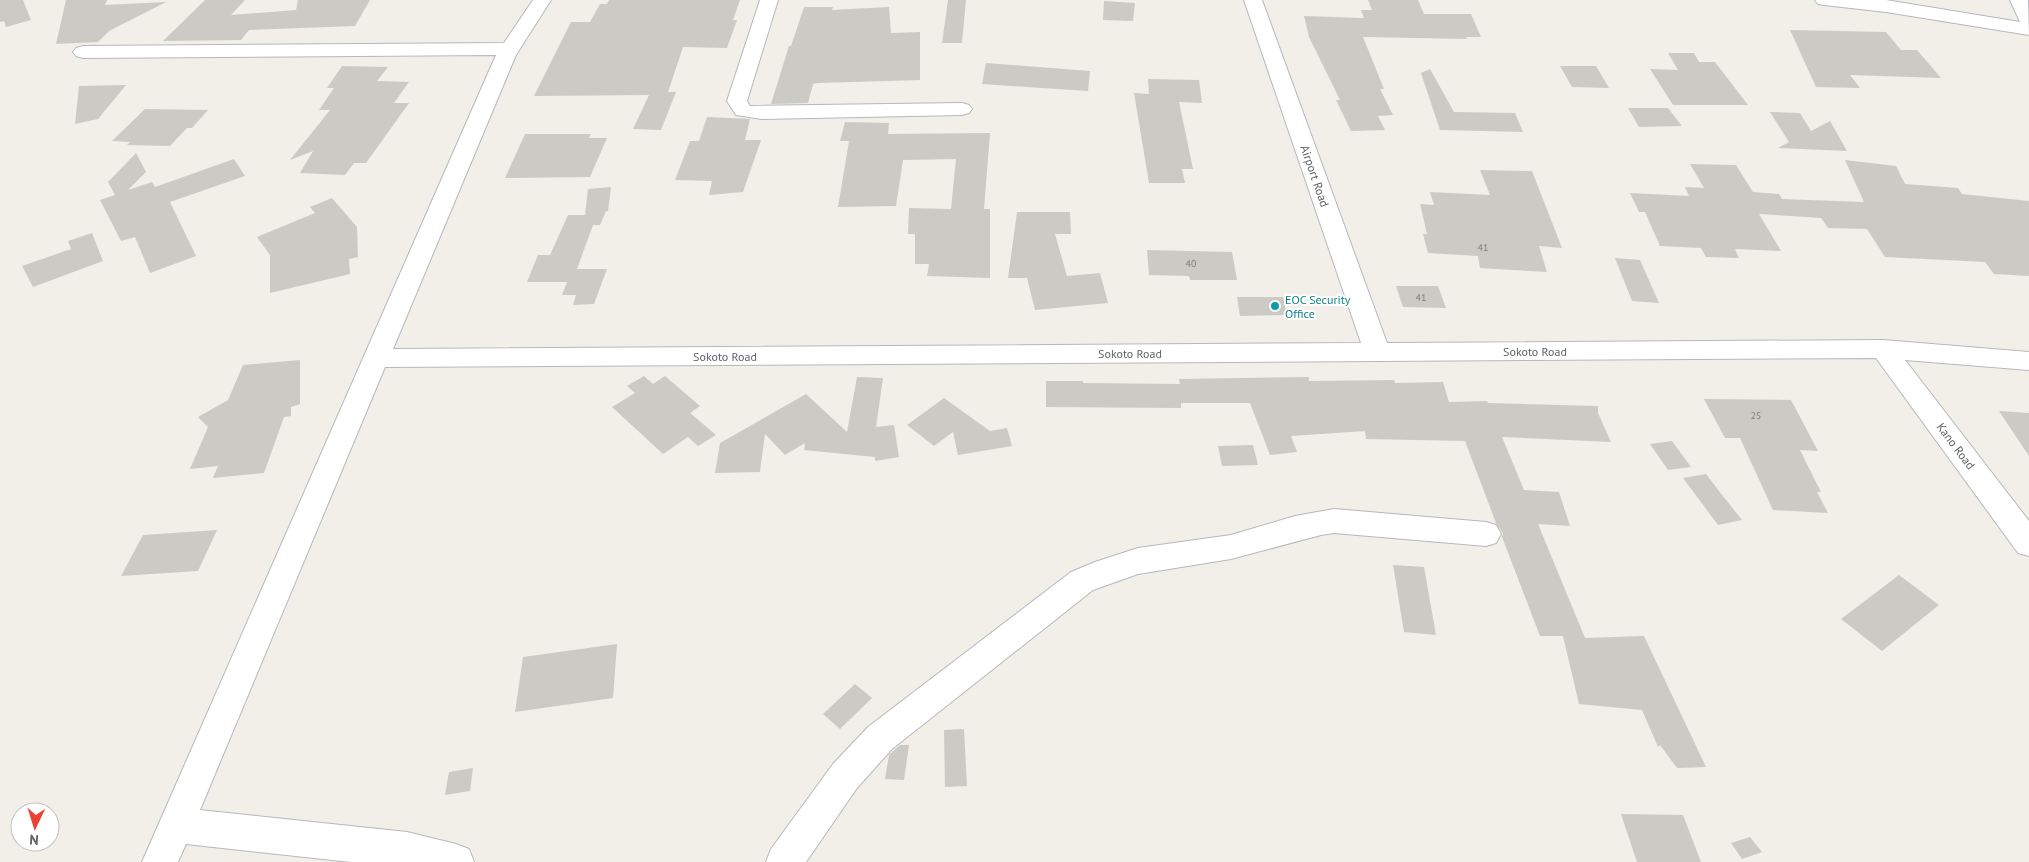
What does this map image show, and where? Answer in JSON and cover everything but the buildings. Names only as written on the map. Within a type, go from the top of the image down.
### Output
[{"type":"street","points":[[160,862],[509,49],[542,0]]},
{"type":"street","points":[[769,0],[737,100],[743,111],[762,113],[962,109]]},
{"type":"street","name":"Airport Road","points":[[1253,0],[1377,352]]},
{"type":"street","points":[[1824,0],[1886,6],[2029,29]]},
{"type":"street","points":[[2019,0],[2029,22]]},
{"type":"street","points":[[84,52],[509,49]]},
{"type":"street","name":"Sokoto Road","points":[[377,358],[1883,348],[2029,361]]},
{"type":"street","name":"Kano Road","points":[[1883,348],[2029,544]]},
{"type":"street","points":[[784,862],[845,776],[880,738],[1082,581],[1110,568],[1138,561],[1230,547],[1310,523],[1334,521],[1486,534]]},
{"type":"street","points":[[176,824],[407,850],[456,862]]},
{"type":"place","name":"EOC Security Office","points":[[1275,306]]}]
